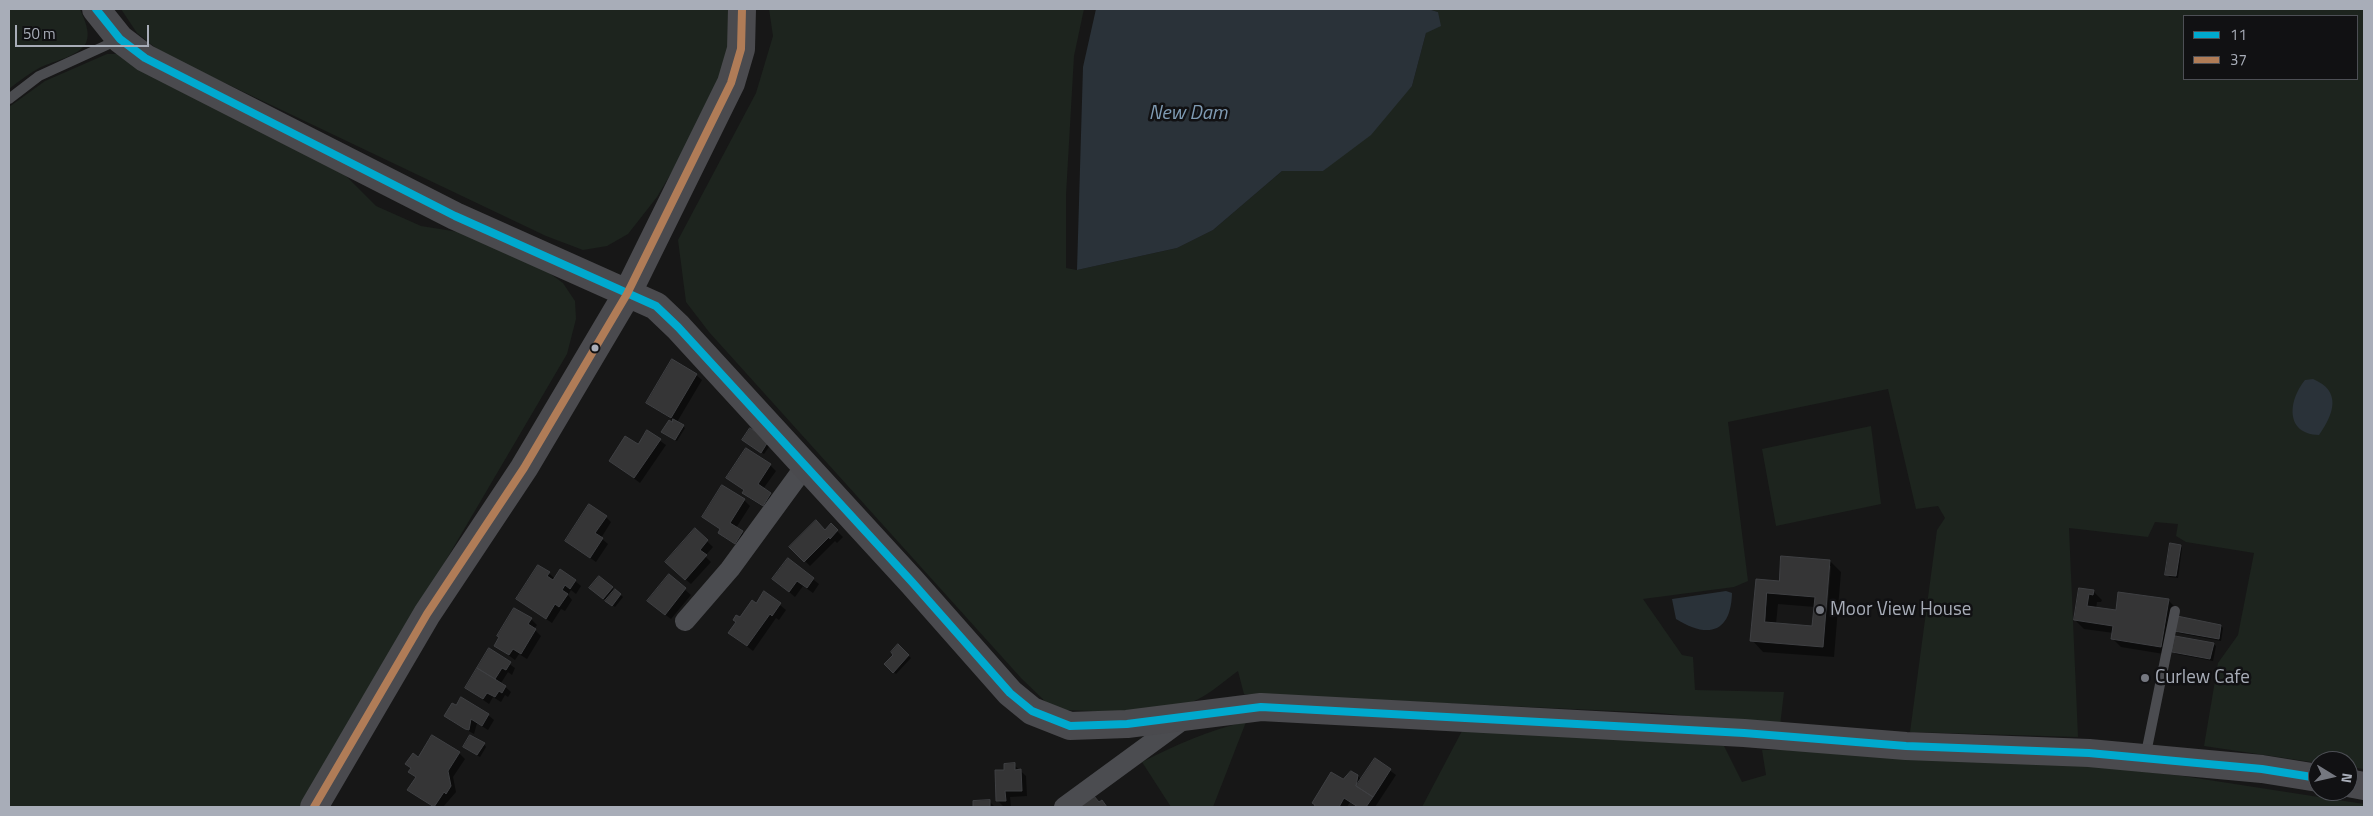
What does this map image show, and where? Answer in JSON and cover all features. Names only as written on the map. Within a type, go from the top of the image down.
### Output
[{"type":"street","points":[[96,9],[120,39],[145,58],[455,216],[656,306],[678,327],[806,465],[1010,693],[1032,711],[1070,726],[1127,724],[1261,707],[1734,732],[1906,746],[2089,753],[2262,769],[2308,776]]},
{"type":"street","points":[[314,807],[427,614],[524,468],[627,294],[731,83],[741,50],[742,9]]},
{"type":"street","points":[[685,621],[730,569],[806,465]]},
{"type":"street","points":[[1064,807],[1190,715]]},
{"type":"lane","points":[[9,99],[40,76],[120,39]]},
{"type":"lane","points":[[2145,758],[2175,611]]},
{"type":"shaded area","points":[[9,9],[80,9],[88,34],[86,43],[78,51],[66,58],[41,67],[9,89]]},
{"type":"shaded area","points":[[121,9],[734,9],[734,49],[683,153],[657,197],[628,234],[607,246],[583,250],[546,236],[162,53],[137,33]]},
{"type":"shaded area","points":[[769,9],[1084,9],[1074,56],[1066,195],[1066,268],[1077,270],[1177,248],[1213,230],[1282,171],[1323,171],[1412,86],[1426,33],[1438,12],[1428,9],[2364,9],[2364,769],[2358,768],[2358,751],[2308,751],[2308,762],[2204,746],[2218,663],[2238,635],[2254,553],[2186,542],[2176,536],[2178,524],[2155,522],[2148,537],[2069,528],[2078,737],[1910,732],[1937,530],[1945,518],[1938,506],[1916,509],[1888,389],[1728,422],[1748,581],[1734,587],[1643,599],[1682,655],[1693,657],[1695,690],[1784,692],[1780,726],[1660,713],[1244,694],[1238,671],[1191,703],[1170,708],[1137,711],[1053,709],[1021,678],[709,332],[686,302],[678,240],[756,93],[773,36]]},
{"type":"shaded area","points":[[107,54],[120,54],[341,171],[376,206],[421,226],[465,233],[544,269],[563,283],[575,301],[576,319],[567,354],[301,807],[9,807],[9,107],[45,81]]},
{"type":"shaded area","points":[[1871,426],[1881,504],[1776,526],[1762,449]]},
{"type":"shaded area","points":[[1246,722],[1213,807],[1171,807],[1142,762],[1218,729]]},
{"type":"shaded area","points":[[1463,729],[1724,746],[1742,782],[1766,775],[1762,750],[1788,750],[2076,764],[2183,776],[2308,795],[2308,801],[2345,801],[2364,804],[2364,807],[1422,807]]},
{"type":"water","name":"New Dam","points":[[1096,9],[1428,9],[1438,12],[1441,26],[1426,33],[1412,86],[1371,135],[1323,171],[1282,171],[1213,230],[1177,248],[1077,270],[1083,67]]},
{"type":"water","points":[[2313,379],[2322,384],[2332,396],[2331,411],[2319,435],[2300,429],[2295,423],[2293,415],[2295,397],[2299,388],[2305,380]]},
{"type":"water","points":[[1726,591],[1732,593],[1731,606],[1727,617],[1716,628],[1708,630],[1698,629],[1676,619],[1672,599]]},
{"type":"building","points":[[672,359],[697,374],[671,418],[646,403]]},
{"type":"building","points":[[673,419],[684,425],[675,440],[661,432],[669,420],[672,422]]},
{"type":"building","points":[[750,428],[769,440],[761,453],[742,440]]},
{"type":"building","points":[[647,430],[661,439],[634,478],[609,461],[625,436],[638,444]]},
{"type":"building","points":[[746,448],[771,464],[758,484],[771,493],[763,506],[742,493],[744,490],[726,478]]},
{"type":"building","points":[[722,485],[745,499],[730,523],[743,531],[735,544],[718,533],[720,529],[702,517]]},
{"type":"building","points":[[589,504],[607,516],[595,533],[603,538],[590,558],[565,541]]},
{"type":"building","points":[[816,520],[825,530],[831,523],[838,530],[804,562],[789,547]]},
{"type":"building","points":[[695,528],[708,540],[700,550],[707,555],[685,580],[665,562]]},
{"type":"building","points":[[2170,543],[2181,545],[2176,576],[2165,575]]},
{"type":"building","name":"Moor View House","points":[[1781,556],[1830,560],[1823,647],[1750,641],[1756,579],[1779,581]],"holes":[[[1767,593],[1815,597],[1812,626],[1765,622]]]},
{"type":"building","points":[[788,558],[814,578],[807,588],[797,581],[789,592],[772,579]]},
{"type":"building","points":[[538,565],[550,572],[547,576],[553,580],[560,569],[576,580],[570,589],[565,585],[562,590],[568,594],[559,607],[555,604],[546,619],[516,599]]},
{"type":"building","points":[[669,574],[686,588],[665,615],[647,601]]},
{"type":"building","points":[[599,576],[613,587],[603,599],[589,588]]},
{"type":"building","points":[[2079,588],[2094,590],[2093,595],[2089,594],[2087,606],[2116,610],[2118,592],[2169,599],[2161,647],[2111,639],[2113,626],[2074,620]]},
{"type":"building","points":[[615,589],[621,594],[612,606],[605,601]]},
{"type":"building","points":[[764,591],[781,603],[772,616],[770,614],[747,646],[728,633],[736,622],[733,620],[736,615],[740,617],[752,600],[756,603]]},
{"type":"building","points":[[514,608],[532,618],[528,624],[536,629],[521,654],[513,649],[509,655],[494,646],[499,637],[497,636]]},
{"type":"building","points":[[2177,616],[2221,625],[2219,639],[2174,631]]},
{"type":"building","points":[[2175,636],[2214,643],[2210,659],[2172,652]]},
{"type":"building","points":[[898,644],[909,655],[893,673],[884,664],[893,655],[891,652]]},
{"type":"building","points":[[489,648],[511,662],[506,670],[502,668],[495,679],[477,668]]},
{"type":"building","points":[[477,668],[506,686],[502,693],[499,691],[495,697],[487,693],[483,699],[465,688]]},
{"type":"building","points":[[461,697],[489,714],[482,726],[471,719],[469,730],[465,729],[444,716],[452,703],[456,705]]},
{"type":"building","points":[[432,735],[460,752],[448,771],[451,786],[446,794],[444,792],[434,807],[407,790],[416,777],[408,772],[411,768],[405,764],[413,753],[418,757]]},
{"type":"building","points":[[470,735],[485,743],[477,755],[463,747]]},
{"type":"building","points":[[1375,758],[1391,769],[1373,797],[1356,786]]},
{"type":"building","points":[[1015,763],[1015,770],[1021,769],[1022,791],[1005,791],[1006,801],[996,801],[995,770],[1004,770],[1004,764]]},
{"type":"building","points":[[1351,771],[1358,775],[1356,786],[1373,797],[1366,807],[1358,807],[1344,798],[1339,807],[1314,807],[1315,805],[1312,803],[1331,772],[1343,779]]},
{"type":"building","points":[[1094,796],[1099,802],[1102,800],[1107,807],[1080,807]]},
{"type":"building","points":[[990,800],[990,807],[973,807],[973,801]]},
{"type":"transit line","name":"11","points":[[96,9],[120,39],[145,58],[455,216],[656,306],[678,327],[912,582],[1010,693],[1032,711],[1070,726],[1127,724],[1261,707],[1744,733],[1906,746],[2089,753],[2262,769],[2308,776]]},
{"type":"transit line","name":"37","points":[[314,807],[427,614],[524,468],[627,294],[731,83],[741,49],[742,9]]},
{"type":"place","name":"Moor View House","points":[[1820,610]]},
{"type":"place","name":"Curlew Cafe","points":[[2145,678]]}]
